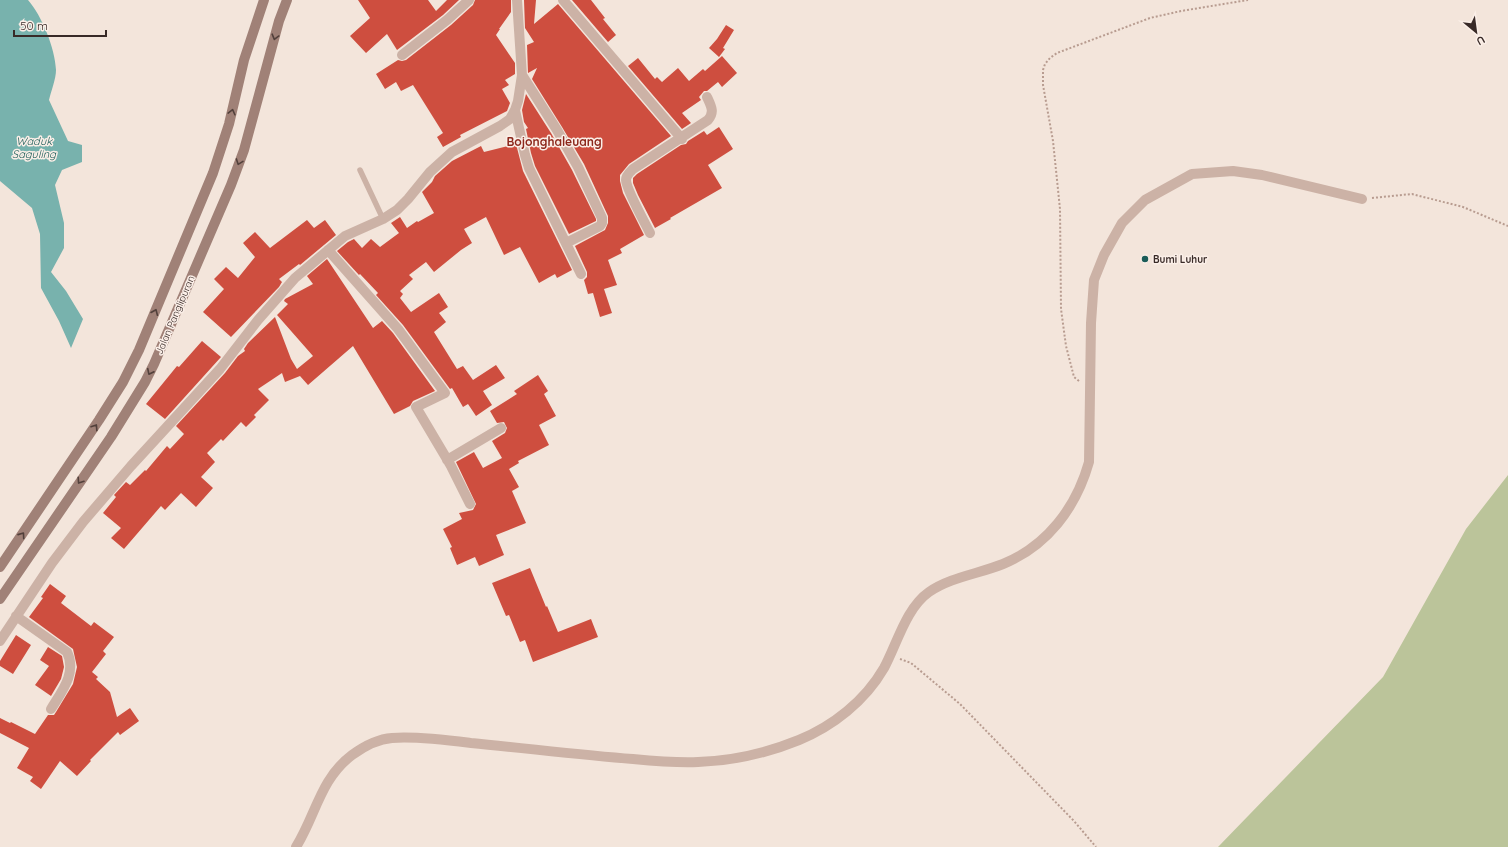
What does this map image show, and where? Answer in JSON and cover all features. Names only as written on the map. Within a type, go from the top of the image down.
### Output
[{"type":"main road","name":"Jalan Panglipuran","points":[[0,566],[99,420],[139,350],[213,173],[229,124],[244,60],[264,0]]},
{"type":"main road","name":"Jalan Panglipuran","points":[[0,599],[111,437],[145,382],[154,364],[234,178],[252,122],[279,21],[287,0]]},
{"type":"street","points":[[402,55],[447,20],[469,0]]},
{"type":"street","points":[[0,641],[52,563],[83,522],[131,466],[220,369],[273,302],[295,278],[345,236],[384,219],[397,210],[430,172],[452,152],[510,119],[515,110],[521,86],[522,74],[517,0]]},
{"type":"street","points":[[563,0],[682,139]]},
{"type":"street","points":[[522,74],[578,167],[602,218],[602,223],[600,226],[566,243]]},
{"type":"street","points":[[650,233],[630,191],[626,178],[633,170],[682,139],[712,116],[713,111],[707,97]]},
{"type":"street","points":[[515,110],[525,155],[530,168],[581,274]]},
{"type":"street","points":[[296,847],[329,778],[338,767],[363,747],[392,738],[450,740],[592,756],[697,762],[729,759],[766,752],[800,740],[826,726],[842,715],[867,692],[884,668],[911,614],[925,595],[938,587],[1002,564],[1022,555],[1050,534],[1066,514],[1078,493],[1089,462],[1091,323],[1094,280],[1104,255],[1122,223],[1145,200],[1192,174],[1233,171],[1262,175],[1362,199]]},
{"type":"street","points":[[328,250],[398,329],[445,393],[416,407],[447,460],[470,504]]},
{"type":"street","points":[[447,460],[501,428]]},
{"type":"street","points":[[16,616],[67,652],[70,658],[70,673],[64,687],[51,709]]},
{"type":"lane","points":[[360,170],[384,219]]},
{"type":"path","points":[[1090,389],[1074,377],[1063,327],[1061,301],[1060,209],[1053,141],[1043,86],[1043,70],[1045,64],[1057,53],[1150,18],[1248,0]]},
{"type":"path","points":[[1362,199],[1412,194],[1463,208],[1508,226]]},
{"type":"path","points":[[890,655],[911,663],[960,704],[1074,821],[1096,847]]},
{"type":"green space","points":[[1508,475],[1508,847],[1218,847],[1383,677],[1466,529]]},
{"type":"water","name":"Waduk Saguling","points":[[0,0],[28,0],[43,23],[53,52],[56,70],[49,100],[68,141],[82,145],[82,162],[62,170],[55,185],[64,223],[64,248],[51,272],[66,291],[83,319],[71,348],[59,321],[41,288],[40,234],[32,208],[0,181]]},
{"type":"building","points":[[358,0],[428,0],[436,11],[447,0],[459,0],[443,15],[397,50],[387,34],[366,53],[350,36],[370,18]]},
{"type":"building","points":[[475,0],[511,0],[511,12],[496,35],[515,63],[515,74],[505,80],[509,85],[502,89],[510,103],[507,111],[460,135],[461,137],[443,147],[437,137],[443,133],[413,85],[401,91],[396,82],[385,89],[376,74],[398,60],[406,60],[451,25],[473,5]]},
{"type":"building","points":[[524,0],[536,0],[534,24],[558,4],[671,136],[629,164],[620,175],[623,193],[644,235],[620,249],[622,253],[608,260],[617,285],[604,289],[612,313],[600,317],[593,293],[588,294],[584,280],[587,277],[587,272],[575,246],[605,230],[608,223],[608,216],[584,164],[532,79],[537,68],[528,73],[527,45],[534,42],[525,28]]},
{"type":"building","points":[[572,0],[591,0],[605,18],[603,19],[616,35],[608,42]]},
{"type":"building","points":[[726,25],[734,30],[723,48],[725,49],[719,57],[709,48]]},
{"type":"building","points":[[722,56],[737,73],[722,87],[718,82],[707,91],[704,91],[699,97],[701,100],[682,113],[691,123],[682,129],[628,66],[638,58],[655,79],[657,77],[662,82],[678,68],[689,81],[703,69],[705,71]]},
{"type":"building","points":[[526,94],[572,170],[596,219],[596,221],[569,234],[535,166],[531,153],[526,129],[528,128],[524,122],[522,110]]},
{"type":"building","points":[[719,127],[733,149],[708,165],[722,188],[655,228],[638,195],[633,183],[633,178],[704,131],[707,135]]},
{"type":"building","points":[[516,144],[523,171],[572,270],[557,278],[555,274],[539,283],[520,247],[504,255],[486,217],[464,229],[472,243],[434,272],[426,262],[409,275],[413,279],[400,291],[403,294],[400,298],[411,312],[439,293],[448,307],[439,313],[446,322],[434,332],[457,369],[463,366],[473,380],[496,365],[505,378],[483,391],[492,405],[476,416],[468,404],[463,407],[452,388],[450,389],[403,325],[376,295],[378,293],[337,251],[354,239],[362,248],[371,239],[380,247],[399,233],[391,223],[400,217],[407,228],[417,221],[418,222],[434,213],[422,192],[432,182],[435,176],[452,161],[481,146],[484,152]]},
{"type":"building","points":[[307,220],[314,228],[325,220],[336,235],[300,265],[299,264],[279,279],[282,282],[279,287],[231,337],[203,312],[224,289],[214,279],[226,267],[238,278],[255,257],[243,243],[255,232],[270,248]]},
{"type":"building","points":[[327,259],[373,328],[382,321],[393,333],[435,391],[413,401],[410,406],[394,414],[353,346],[308,385],[300,376],[285,382],[282,373],[258,389],[269,400],[254,415],[256,417],[246,427],[241,422],[223,441],[221,439],[207,453],[215,462],[201,477],[213,488],[196,507],[181,493],[165,510],[161,506],[124,549],[111,538],[121,528],[103,513],[116,497],[114,495],[126,482],[130,485],[145,470],[146,471],[167,446],[170,449],[184,434],[176,426],[225,373],[238,356],[245,351],[244,349],[248,343],[275,317],[291,359],[297,369],[313,356],[277,315],[288,304],[284,301],[285,299],[313,284],[307,276]]},
{"type":"building","points":[[202,341],[221,357],[165,419],[146,404],[177,366],[179,367]]},
{"type":"building","points":[[538,375],[548,391],[544,394],[556,416],[539,425],[549,445],[518,461],[519,463],[509,469],[519,487],[512,491],[526,523],[496,535],[504,555],[479,566],[475,557],[457,565],[450,548],[452,547],[443,529],[462,519],[459,513],[473,510],[476,504],[456,462],[474,452],[483,468],[502,458],[492,441],[505,433],[507,428],[504,422],[497,423],[490,411],[517,394],[514,391]]},
{"type":"building","points":[[530,568],[558,632],[591,619],[598,637],[533,662],[525,640],[520,642],[509,615],[506,616],[492,583]]},
{"type":"building","points":[[50,584],[66,596],[61,603],[91,626],[94,622],[114,637],[103,651],[106,654],[92,672],[98,677],[96,679],[110,692],[117,717],[130,708],[139,721],[120,735],[118,732],[90,760],[91,761],[77,776],[60,761],[41,789],[30,781],[33,777],[17,768],[29,748],[0,733],[0,718],[35,734],[48,715],[54,715],[73,684],[77,667],[73,649],[29,617],[43,598],[41,597]]},
{"type":"building","points":[[16,635],[31,645],[13,674],[0,666],[0,661]]},
{"type":"building","points":[[48,647],[62,656],[64,667],[61,679],[51,696],[35,685],[49,666],[40,660]]},
{"type":"place","name":"Bumi Luhur","points":[[1145,259]]},
{"type":"district","name":"Bojonghaleuang","points":[[554,141]]}]
